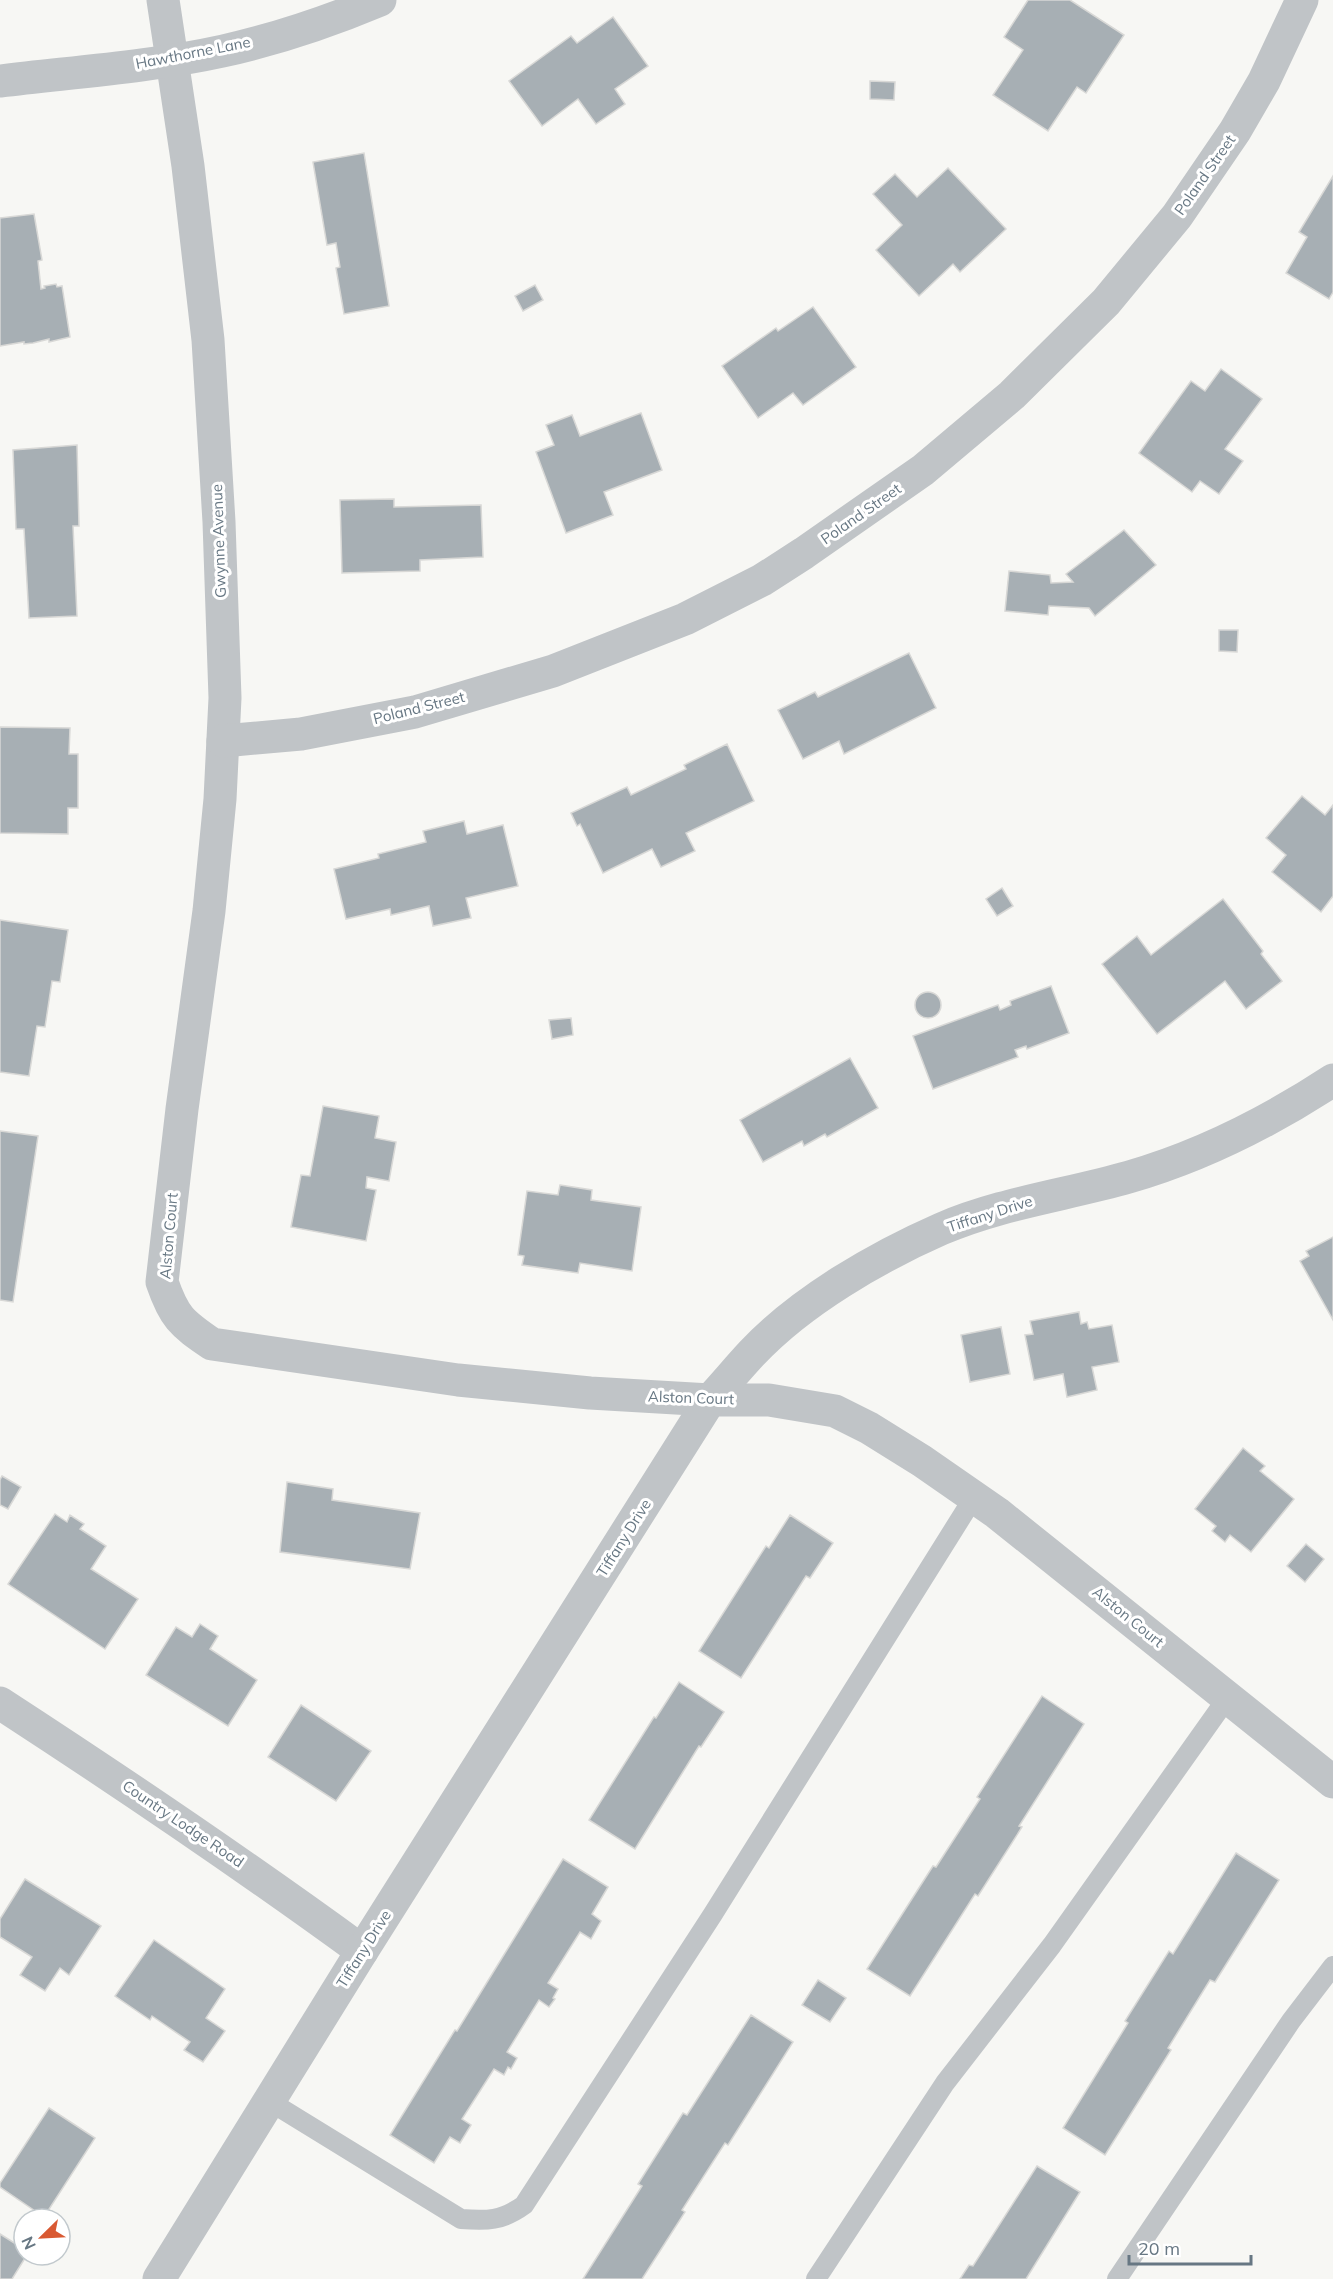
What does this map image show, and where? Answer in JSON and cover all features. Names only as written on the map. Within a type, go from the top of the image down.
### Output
[{"type":"street","name":"Gwynne Avenue","points":[[163,0],[188,166],[208,340],[220,534],[225,698],[220,799],[209,911],[186,1082]]},
{"type":"street","name":"Hawthorne Lane","points":[[0,81],[172,60],[225,51],[334,19],[380,0]]},
{"type":"street","name":"Poland Street","points":[[222,741],[301,734],[415,712],[553,671],[685,619],[762,580],[804,554],[923,470],[1012,395],[1106,302],[1177,216],[1235,131],[1264,81],[1302,0]]},
{"type":"street","name":"Tiffany Drive","points":[[159,2279],[362,1951],[710,1400],[753,1352],[794,1315],[871,1263],[941,1229],[1001,1207],[1130,1177],[1221,1144],[1284,1112],[1333,1080]]},
{"type":"street","name":"Alston Court","points":[[186,1082],[162,1282],[171,1307],[184,1325],[212,1344],[458,1380],[590,1393],[710,1400],[769,1400],[836,1411],[869,1428],[974,1497],[1333,1782]]},
{"type":"street","name":"Country Lodge Road","points":[[0,1703],[248,1868],[362,1951]]},
{"type":"lane","points":[[269,2101],[461,2219],[486,2221],[511,2215],[524,2205],[713,1914],[974,1497]]},
{"type":"lane","points":[[816,2279],[945,2083],[1052,1945],[1228,1697]]},
{"type":"lane","points":[[1117,2279],[1291,2021],[1333,1966]]},
{"type":"building","points":[[1028,0],[1070,0],[1124,35],[1086,93],[1077,87],[1048,131],[993,95],[1023,50],[1004,37]]},
{"type":"building","points":[[613,17],[648,66],[615,89],[625,104],[596,124],[578,99],[542,126],[509,81],[571,36],[577,43]]},
{"type":"building","points":[[870,81],[895,82],[894,100],[870,99]]},
{"type":"building","points":[[364,153],[389,306],[344,314],[336,268],[340,267],[336,243],[327,245],[313,162]]},
{"type":"building","points":[[948,168],[1006,229],[960,272],[953,264],[919,296],[876,250],[902,225],[873,194],[895,174],[917,197]]},
{"type":"building","points":[[1333,176],[1333,292],[1329,299],[1286,273],[1307,237],[1299,232]]},
{"type":"building","points":[[34,214],[42,260],[38,261],[41,289],[45,288],[44,286],[56,284],[57,287],[62,286],[70,337],[49,342],[49,339],[0,346],[0,218]]},
{"type":"building","points":[[535,285],[543,300],[523,311],[515,296]]},
{"type":"building","points":[[813,307],[856,367],[803,405],[793,393],[758,418],[722,366],[776,328],[778,331]]},
{"type":"building","points":[[1221,369],[1262,399],[1225,449],[1243,461],[1219,494],[1200,481],[1192,492],[1139,453],[1191,381],[1205,391]]},
{"type":"building","points":[[641,413],[662,470],[604,492],[613,515],[566,533],[536,452],[554,445],[546,425],[572,415],[580,436]]},
{"type":"building","points":[[77,445],[79,526],[73,526],[77,616],[29,618],[24,529],[16,529],[13,450]]},
{"type":"building","points":[[394,499],[394,507],[481,505],[483,557],[420,560],[420,571],[342,573],[340,500]]},
{"type":"building","points":[[1124,530],[1156,565],[1095,616],[1089,608],[1049,606],[1048,615],[1005,611],[1009,571],[1050,575],[1051,583],[1073,582],[1066,574]]},
{"type":"building","points":[[1219,630],[1238,630],[1237,652],[1219,651]]},
{"type":"building","points":[[909,653],[936,708],[844,754],[839,741],[803,759],[778,710],[815,692],[818,697]]},
{"type":"building","points":[[0,727],[70,728],[69,754],[78,754],[78,808],[68,808],[68,834],[0,833]]},
{"type":"building","points":[[727,744],[754,801],[686,833],[695,851],[661,867],[652,849],[603,873],[580,824],[577,826],[571,813],[627,787],[631,795],[686,769],[684,765]]},
{"type":"building","points":[[1302,796],[1325,815],[1333,805],[1333,896],[1321,912],[1272,872],[1286,855],[1266,838]]},
{"type":"building","points":[[464,821],[467,834],[503,825],[518,886],[466,898],[471,918],[433,926],[429,906],[391,915],[390,909],[346,919],[334,869],[379,858],[378,854],[426,842],[423,831]]},
{"type":"building","points":[[1002,888],[1013,906],[997,916],[986,899]]},
{"type":"building","points":[[1223,899],[1263,951],[1261,954],[1282,981],[1246,1009],[1225,981],[1157,1034],[1102,964],[1137,936],[1151,955]]},
{"type":"building","points":[[0,920],[68,930],[60,982],[52,981],[45,1027],[37,1026],[29,1076],[0,1072]]},
{"type":"building","points":[[1051,986],[1069,1033],[1027,1049],[1026,1046],[1015,1050],[1018,1057],[933,1089],[913,1036],[998,1005],[1000,1010],[1011,1005],[1010,1001]]},
{"type":"building","points":[[928,992],[937,996],[941,1005],[937,1014],[928,1018],[919,1014],[915,1005],[919,996]]},
{"type":"building","points":[[571,1018],[573,1035],[552,1039],[549,1020]]},
{"type":"building","points":[[850,1058],[878,1108],[827,1137],[825,1134],[804,1146],[802,1141],[763,1162],[740,1120]]},
{"type":"building","points":[[323,1106],[379,1116],[375,1138],[396,1142],[389,1181],[367,1177],[366,1188],[376,1190],[366,1241],[291,1227],[301,1175],[310,1176]]},
{"type":"building","points":[[0,1131],[38,1136],[13,1302],[0,1300]]},
{"type":"building","points":[[560,1185],[592,1190],[591,1200],[641,1207],[632,1271],[580,1263],[578,1273],[522,1265],[524,1256],[518,1255],[527,1191],[558,1195]]},
{"type":"building","points":[[1333,1237],[1333,1320],[1300,1261],[1309,1256],[1306,1251]]},
{"type":"building","points":[[1079,1312],[1081,1324],[1087,1322],[1089,1329],[1112,1325],[1119,1362],[1092,1367],[1097,1390],[1067,1397],[1063,1374],[1034,1380],[1025,1335],[1033,1334],[1030,1321]]},
{"type":"building","points":[[1001,1327],[1010,1374],[970,1382],[961,1335]]},
{"type":"building","points":[[1243,1448],[1265,1466],[1260,1471],[1294,1499],[1251,1552],[1230,1535],[1225,1542],[1212,1531],[1216,1526],[1195,1509]]},
{"type":"building","points":[[2,1476],[21,1487],[8,1509],[0,1505]]},
{"type":"building","points":[[287,1482],[333,1489],[332,1500],[420,1513],[410,1569],[280,1552]]},
{"type":"building","points":[[55,1514],[67,1522],[70,1515],[84,1524],[80,1529],[106,1546],[91,1569],[138,1599],[105,1649],[8,1584]]},
{"type":"building","points":[[790,1515],[833,1543],[810,1578],[806,1576],[741,1678],[699,1651],[766,1546],[769,1548]]},
{"type":"building","points":[[1306,1544],[1324,1559],[1305,1582],[1287,1566]]},
{"type":"building","points":[[200,1624],[218,1636],[210,1649],[257,1680],[228,1726],[146,1675],[176,1627],[192,1637]]},
{"type":"building","points":[[679,1682],[724,1712],[701,1747],[699,1746],[635,1849],[589,1820],[654,1717],[656,1718]]},
{"type":"building","points":[[1042,1696],[1084,1724],[1019,1826],[1022,1827],[978,1896],[975,1894],[910,1996],[867,1969],[933,1866],[936,1867],[980,1799],[977,1797]]},
{"type":"building","points":[[301,1705],[371,1751],[336,1801],[268,1757]]},
{"type":"building","points":[[1236,1853],[1279,1880],[1215,1982],[1210,1980],[1168,2048],[1171,2050],[1105,2155],[1063,2128],[1128,2023],[1125,2021],[1169,1951],[1173,1954]]},
{"type":"building","points":[[563,1859],[608,1887],[592,1914],[601,1921],[591,1939],[580,1932],[548,1983],[558,1989],[553,1998],[555,1999],[549,2007],[539,2000],[507,2052],[517,2058],[511,2069],[508,2067],[504,2075],[494,2069],[462,2119],[471,2125],[460,2143],[450,2137],[434,2163],[390,2135]]},
{"type":"building","points":[[25,1879],[101,1926],[69,1975],[60,1968],[45,1991],[20,1975],[32,1957],[0,1937],[0,1919]]},
{"type":"building","points":[[154,1940],[225,1989],[206,2018],[225,2031],[203,2062],[184,2050],[190,2042],[152,2016],[150,2020],[115,1996]]},
{"type":"building","points":[[818,1980],[846,1998],[830,2022],[802,2005]]},
{"type":"building","points":[[751,2015],[793,2042],[728,2145],[725,2143],[682,2210],[685,2212],[642,2279],[583,2279],[642,2186],[638,2184],[683,2113],[687,2115]]},
{"type":"building","points":[[49,2108],[95,2138],[50,2207],[29,2207],[0,2187],[0,2183]]},
{"type":"building","points":[[1037,2166],[1080,2192],[1026,2279],[960,2279],[969,2265],[973,2266]]},
{"type":"building","points":[[0,2234],[12,2242],[12,2267],[20,2267],[12,2279],[0,2279]]}]
